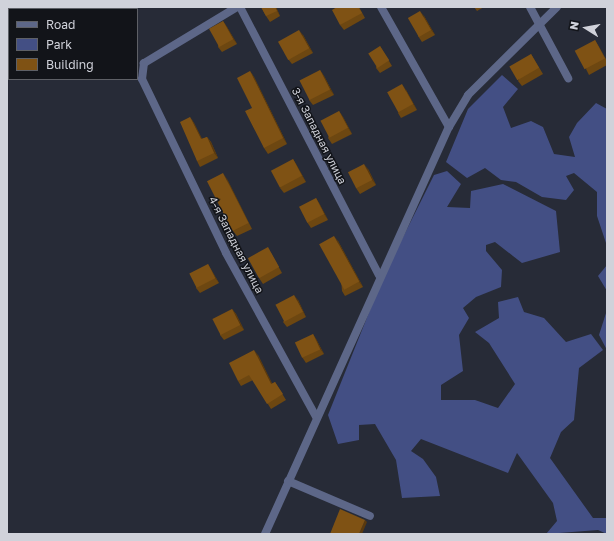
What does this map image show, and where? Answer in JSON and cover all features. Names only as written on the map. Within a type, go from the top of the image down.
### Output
[{"type":"street","name":"4-я Западная улица","points":[[239,7],[144,64],[142,79],[226,254],[316,418]]},
{"type":"street","name":"3-я Западная улица","points":[[239,7],[379,275]]},
{"type":"street","points":[[381,7],[449,127]]},
{"type":"street","points":[[530,7],[568,78]]},
{"type":"street","points":[[265,534],[379,275],[449,127],[468,95],[557,7]]},
{"type":"street","points":[[288,481],[370,516]]},
{"type":"green space","points":[[502,75],[518,89],[503,107],[511,128],[531,121],[543,127],[554,154],[575,157],[569,137],[577,123],[596,103],[607,109],[607,246],[597,216],[597,192],[574,173],[566,176],[574,190],[566,200],[542,197],[516,182],[501,180],[485,168],[467,178],[446,162],[468,109]]},
{"type":"green space","points":[[447,171],[461,184],[447,207],[470,208],[471,191],[503,184],[556,211],[560,252],[522,263],[495,242],[486,245],[486,251],[502,270],[501,287],[476,297],[463,308],[469,318],[459,335],[463,371],[441,385],[441,400],[475,400],[498,408],[515,384],[489,343],[475,332],[499,318],[498,302],[518,297],[524,312],[544,318],[566,342],[591,334],[603,350],[579,368],[574,420],[561,432],[550,458],[593,518],[607,518],[607,534],[598,530],[546,534],[557,521],[553,503],[517,453],[508,473],[421,439],[411,451],[423,459],[436,477],[440,496],[402,498],[396,460],[375,424],[359,425],[359,440],[338,444],[328,415],[384,275],[434,175]]},
{"type":"green space","points":[[607,265],[607,291],[598,276]]},
{"type":"green space","points":[[607,310],[607,350],[599,335]]},
{"type":"building","points":[[261,7],[275,7],[277,11],[266,16]]},
{"type":"building","points":[[337,7],[358,7],[362,13],[340,25],[332,10]]},
{"type":"building","points":[[420,11],[431,30],[419,37],[408,18]]},
{"type":"building","points":[[223,21],[233,39],[219,47],[209,29]]},
{"type":"building","points":[[299,30],[309,48],[288,60],[278,42]]},
{"type":"building","points":[[595,40],[605,59],[585,69],[575,51]]},
{"type":"building","points":[[380,46],[389,60],[378,68],[368,54]]},
{"type":"building","points":[[531,54],[539,68],[517,80],[509,66]]},
{"type":"building","points":[[320,70],[330,90],[309,100],[300,80]]},
{"type":"building","points":[[250,71],[283,138],[264,148],[245,111],[252,108],[237,78]]},
{"type":"building","points":[[402,84],[413,104],[398,112],[387,92]]},
{"type":"building","points":[[339,111],[348,128],[329,138],[320,121]]},
{"type":"building","points":[[190,117],[201,139],[207,137],[214,153],[197,161],[180,122]]},
{"type":"building","points":[[293,159],[302,176],[280,188],[271,171]]},
{"type":"building","points":[[364,164],[372,180],[356,188],[348,172]]},
{"type":"building","points":[[223,173],[248,223],[232,231],[207,181]]},
{"type":"building","points":[[316,198],[324,214],[307,223],[299,207]]},
{"type":"building","points":[[334,236],[359,281],[344,290],[319,244]]},
{"type":"building","points":[[268,247],[279,267],[259,278],[248,258]]},
{"type":"building","points":[[208,264],[215,278],[197,288],[189,274]]},
{"type":"building","points":[[294,295],[303,312],[284,322],[275,305]]},
{"type":"building","points":[[232,309],[240,325],[221,335],[212,319]]},
{"type":"building","points":[[313,334],[320,349],[302,358],[295,342]]},
{"type":"building","points":[[254,350],[271,384],[275,382],[283,394],[267,404],[249,375],[238,381],[229,363]]},
{"type":"building","points":[[340,509],[365,520],[359,534],[330,534]]}]
